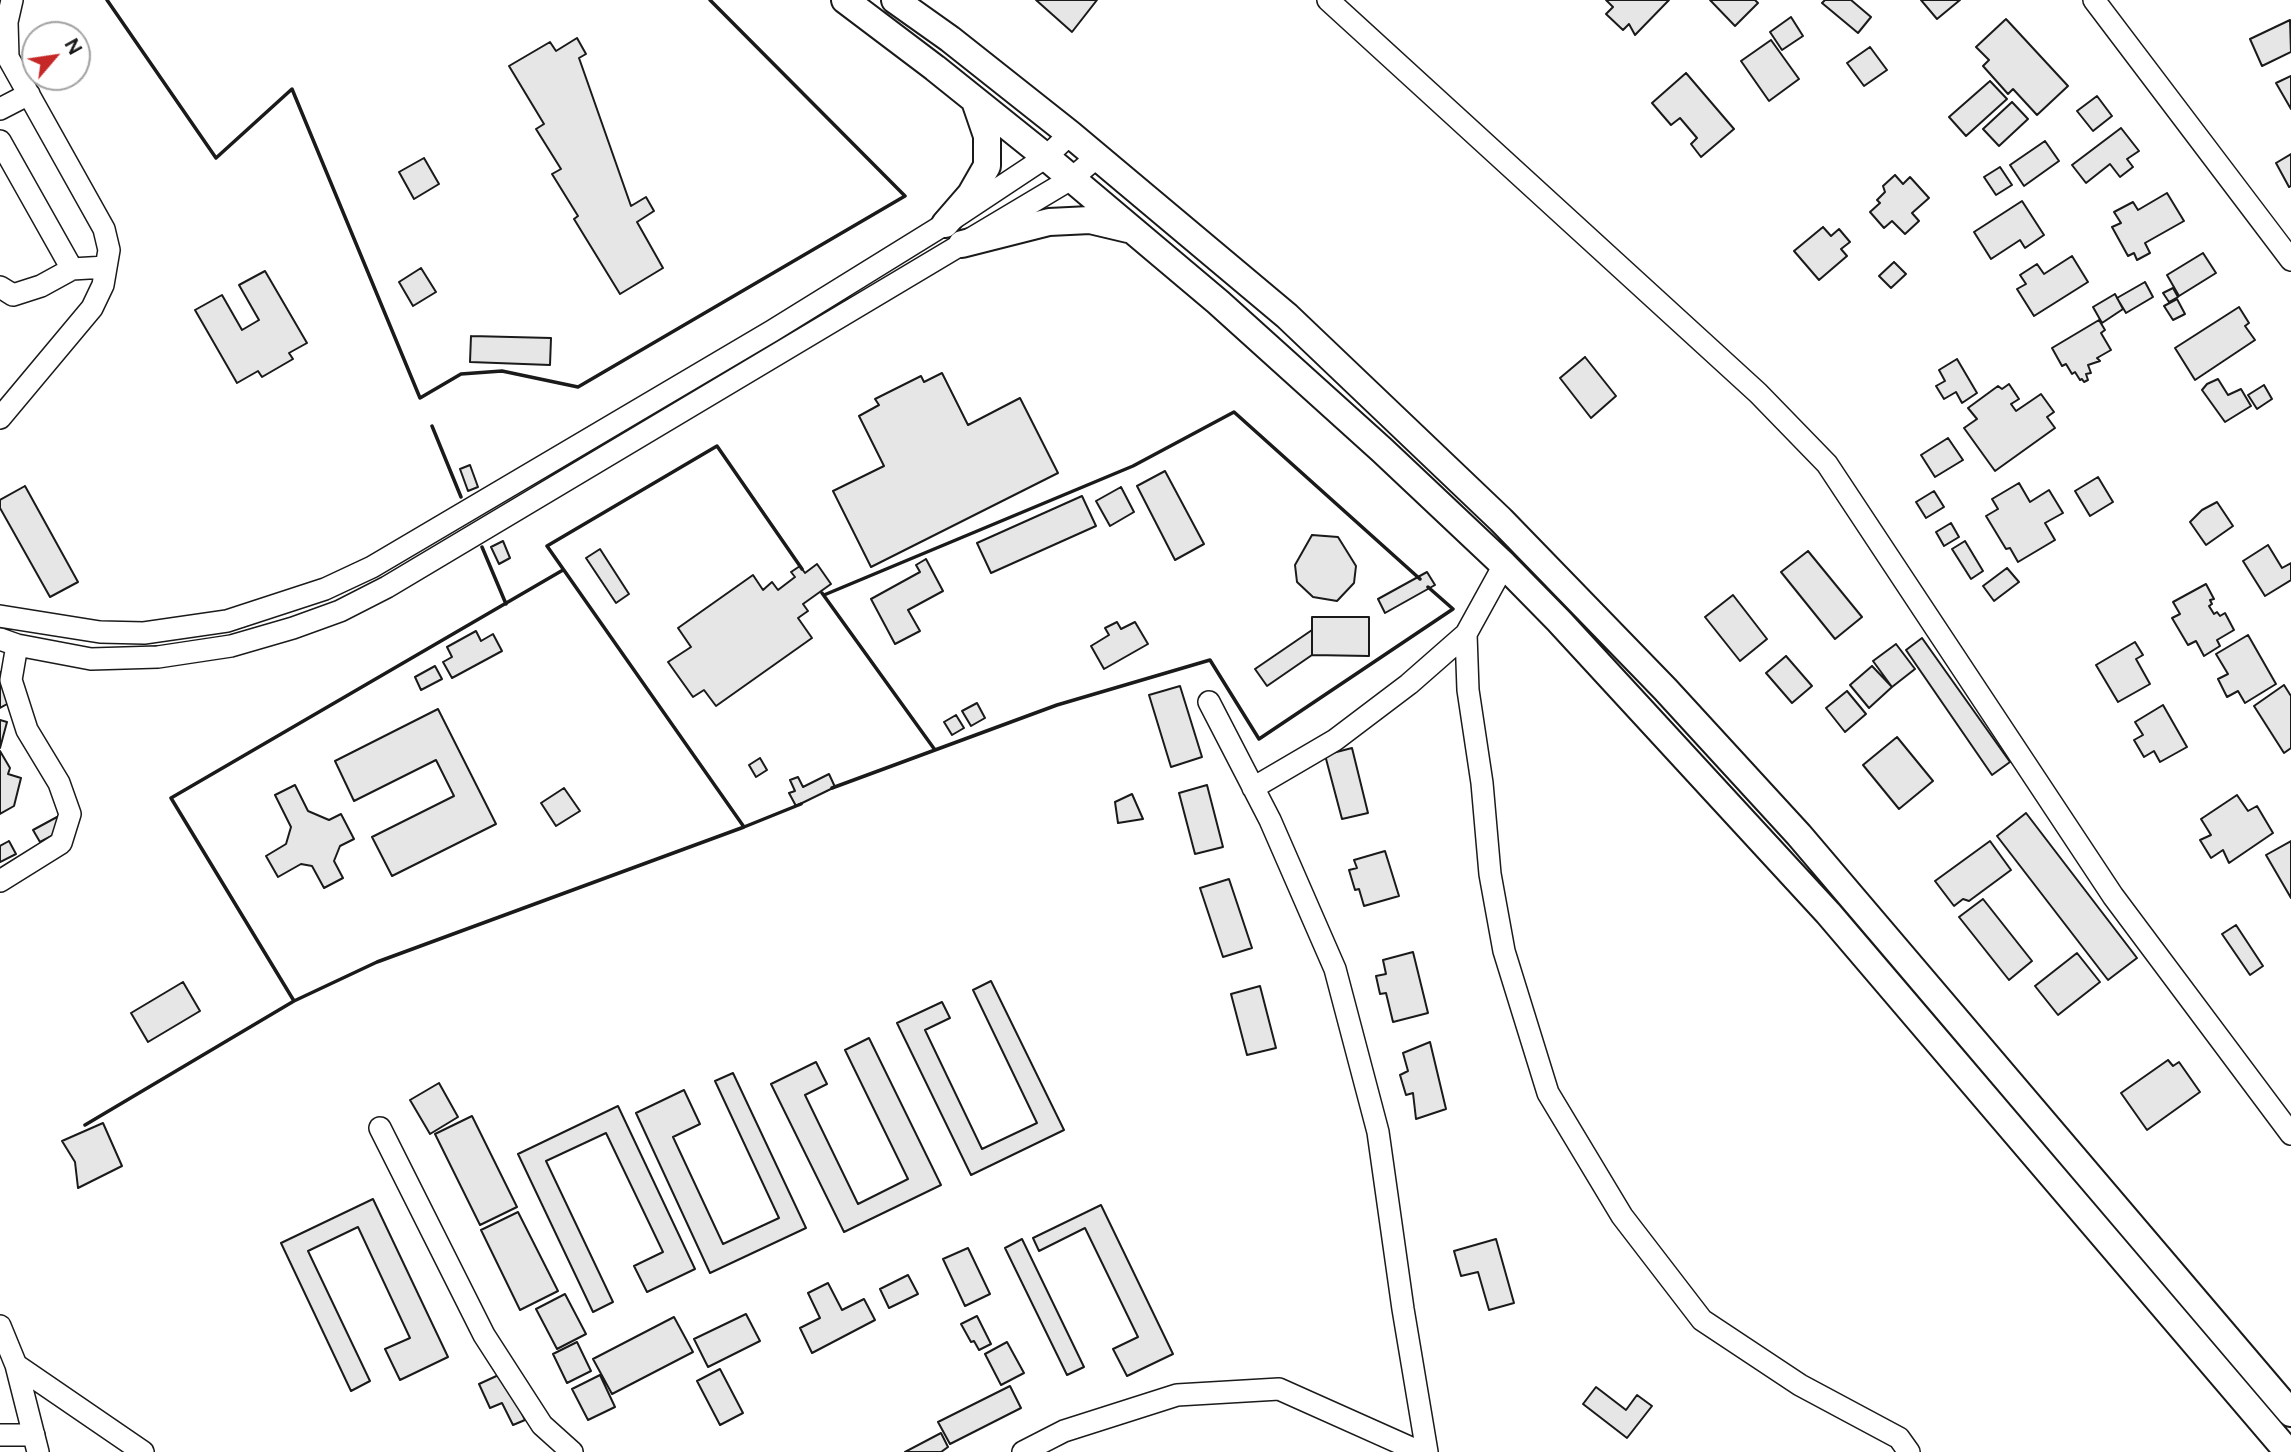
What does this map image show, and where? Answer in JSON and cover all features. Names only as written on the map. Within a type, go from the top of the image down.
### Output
[{"type":"main road","points":[[845,0],[1071,179],[1239,321],[1504,565],[1596,660],[1828,913],[2288,1452]]},
{"type":"main road","points":[[895,0],[950,39],[1070,134],[1287,316],[1501,520],[1665,689],[1799,835],[2291,1413]]},
{"type":"main road","points":[[953,234],[987,166],[987,136],[975,101]]},
{"type":"main road","points":[[953,234],[1049,222],[1090,220],[1132,230]]},
{"type":"street","points":[[0,418],[92,308],[103,285],[109,250],[104,229],[4,50],[12,0]]},
{"type":"street","points":[[1328,0],[1747,383],[1827,464],[2113,896],[2291,1134]]},
{"type":"street","points":[[2094,0],[2291,260]]},
{"type":"street","points":[[0,110],[29,94]]},
{"type":"street","points":[[0,881],[61,843],[70,814],[59,783],[27,730],[11,680],[8,642],[91,659],[158,657],[231,646],[340,611],[387,587],[953,234],[1070,134]]},
{"type":"street","points":[[0,141],[72,269]]},
{"type":"street","points":[[0,616],[100,632],[144,633],[227,621],[325,589],[372,567],[772,331],[953,234],[1071,179],[1097,157]]},
{"type":"street","points":[[0,287],[13,295],[41,286],[72,269],[106,267]]},
{"type":"street","points":[[1253,788],[1335,740],[1409,684],[1466,634],[1504,565]]},
{"type":"street","points":[[1466,634],[1468,690],[1482,783],[1490,874],[1504,951],[1548,1093],[1622,1216],[1702,1320],[1800,1384],[1899,1438],[1909,1452]]},
{"type":"street","points":[[1209,702],[1275,832],[1335,969],[1378,1132],[1427,1452]]},
{"type":"street","points":[[380,1128],[484,1335],[542,1425],[572,1452]]},
{"type":"street","points":[[0,1326],[16,1365],[36,1444],[0,1435]]},
{"type":"street","points":[[16,1365],[144,1452]]},
{"type":"street","points":[[1023,1452],[1065,1431],[1177,1395],[1279,1389],[1420,1452]]},
{"type":"building","points":[[1036,0],[1097,0],[1072,32]]},
{"type":"building","points":[[1606,0],[1669,0],[1635,35],[1629,24],[1623,30],[1606,14],[1613,7]]},
{"type":"building","points":[[1710,0],[1755,0],[1758,3],[1735,26]]},
{"type":"building","points":[[1825,0],[1851,0],[1871,17],[1858,33],[1822,3]]},
{"type":"building","points":[[1921,0],[1960,0],[1937,19]]},
{"type":"building","points":[[1791,17],[1803,36],[1782,50],[1770,32]]},
{"type":"building","points":[[2006,19],[2068,86],[2037,115],[2013,89],[2008,94],[1983,66],[1989,60],[1976,47]]},
{"type":"building","points":[[2290,20],[2291,52],[2262,66],[2250,39]]},
{"type":"building","points":[[577,38],[586,54],[579,58],[631,206],[646,197],[654,211],[637,222],[663,268],[620,294],[574,219],[578,216],[552,174],[561,169],[536,129],[544,124],[509,66],[550,42],[556,51]]},
{"type":"building","points":[[1771,40],[1799,79],[1769,101],[1741,61]]},
{"type":"building","points":[[1870,47],[1887,70],[1864,86],[1847,63]]},
{"type":"building","points":[[1686,73],[1734,129],[1701,157],[1691,144],[1697,138],[1680,118],[1671,125],[1652,103]]},
{"type":"building","points":[[2291,76],[2291,109],[2276,83]]},
{"type":"building","points":[[1990,81],[2007,99],[1966,136],[1949,117]]},
{"type":"building","points":[[2097,96],[2112,116],[2093,131],[2077,111]]},
{"type":"building","points":[[2012,102],[2028,119],[1999,146],[1983,129]]},
{"type":"building","points":[[2121,128],[2139,151],[2127,159],[2133,167],[2120,177],[2110,164],[2086,183],[2072,165]]},
{"type":"building","points":[[2045,141],[2059,161],[2024,186],[2010,165]]},
{"type":"building","points":[[2291,154],[2291,186],[2289,187],[2276,163]]},
{"type":"building","points":[[424,158],[439,184],[414,199],[399,172]]},
{"type":"building","points":[[2000,167],[2012,185],[1996,195],[1984,177]]},
{"type":"building","points":[[1895,175],[1903,184],[1910,177],[1929,198],[1912,213],[1919,221],[1905,234],[1892,221],[1884,228],[1870,212],[1880,203],[1877,200],[1885,192],[1883,186]]},
{"type":"building","points":[[2167,193],[2184,221],[2145,243],[2150,253],[2137,260],[2134,253],[2128,256],[2112,227],[2121,223],[2114,212],[2133,202],[2138,210]]},
{"type":"building","points":[[2022,201],[2044,235],[2025,248],[2020,240],[1991,259],[1974,232]]},
{"type":"building","points":[[1823,227],[1831,236],[1839,229],[1850,242],[1841,249],[1847,256],[1819,280],[1794,251]]},
{"type":"building","points":[[2203,253],[2216,273],[2179,296],[2167,275]]},
{"type":"building","points":[[2072,256],[2088,282],[2034,316],[2017,289],[2026,284],[2020,275],[2037,264],[2044,274]]},
{"type":"building","points":[[1894,262],[1906,274],[1891,288],[1879,276]]},
{"type":"building","points":[[421,268],[436,292],[413,306],[399,282]]},
{"type":"building","points":[[265,271],[307,343],[289,353],[293,359],[262,377],[258,371],[237,383],[195,310],[222,295],[242,330],[259,320],[239,285]]},
{"type":"building","points":[[2145,282],[2153,297],[2126,313],[2117,298]]},
{"type":"building","points":[[2173,288],[2178,297],[2169,302],[2163,293]]},
{"type":"building","points":[[2115,294],[2123,309],[2102,323],[2093,307]]},
{"type":"building","points":[[2177,299],[2185,314],[2173,320],[2164,306]]},
{"type":"building","points":[[2239,307],[2249,323],[2245,326],[2255,340],[2195,380],[2175,348]]},
{"type":"building","points":[[2099,320],[2105,330],[2101,333],[2111,350],[2097,358],[2100,361],[2088,365],[2091,373],[2086,374],[2088,380],[2084,382],[2075,372],[2072,374],[2066,364],[2062,366],[2052,348]]},
{"type":"building","points":[[471,336],[551,338],[550,365],[470,362]]},
{"type":"building","points":[[1585,357],[1616,396],[1591,418],[1560,378]]},
{"type":"building","points":[[1957,359],[1977,393],[1962,403],[1956,392],[1944,399],[1936,386],[1945,381],[1939,370]]},
{"type":"building","points":[[942,373],[968,425],[1020,398],[1058,473],[871,567],[833,491],[884,466],[859,416],[879,405],[875,399],[921,376],[924,382]]},
{"type":"building","points":[[2218,379],[2228,395],[2241,389],[2251,406],[2225,422],[2202,390],[2207,384]]},
{"type":"building","points":[[2009,384],[2019,399],[2011,404],[2016,411],[2041,394],[2054,412],[2047,417],[2055,428],[1995,471],[1964,428],[1977,419],[1968,408],[1998,386],[2002,389]]},
{"type":"building","points":[[2264,385],[2272,399],[2257,409],[2248,395]]},
{"type":"building","points":[[1948,438],[1963,460],[1935,477],[1921,455]]},
{"type":"building","points":[[470,465],[478,487],[468,491],[460,469]]},
{"type":"building","points":[[1165,471],[1204,544],[1175,560],[1137,486]]},
{"type":"building","points":[[2098,477],[2113,502],[2090,516],[2075,491]]},
{"type":"building","points":[[2019,483],[2030,502],[2049,490],[2063,513],[2045,523],[2055,540],[2018,562],[2010,548],[2006,549],[1986,516],[1998,509],[1992,499]]},
{"type":"building","points":[[25,486],[78,582],[50,597],[0,508],[0,500]]},
{"type":"building","points":[[1121,487],[1134,512],[1110,526],[1096,501]]},
{"type":"building","points":[[1934,491],[1944,507],[1926,518],[1916,502]]},
{"type":"building","points":[[1082,496],[1096,526],[991,573],[977,543]]},
{"type":"building","points":[[2217,502],[2233,526],[2206,545],[2190,522],[2202,510]]},
{"type":"building","points":[[1951,523],[1959,537],[1944,546],[1936,532]]},
{"type":"building","points":[[1312,535],[1338,537],[1356,566],[1354,583],[1337,601],[1313,597],[1297,582],[1295,565]]},
{"type":"building","points":[[503,541],[510,558],[499,564],[491,547]]},
{"type":"building","points":[[1965,541],[1983,571],[1971,579],[1952,549]]},
{"type":"building","points":[[2268,545],[2282,568],[2291,563],[2291,580],[2265,596],[2243,561]]},
{"type":"building","points":[[600,549],[629,594],[616,603],[586,558]]},
{"type":"building","points":[[1808,551],[1862,617],[1835,639],[1781,572]]},
{"type":"building","points":[[926,559],[943,591],[908,610],[920,631],[895,644],[871,599],[920,572],[916,565]]},
{"type":"building","points":[[817,564],[831,584],[803,604],[808,611],[798,618],[812,638],[716,706],[704,690],[693,697],[668,662],[691,647],[678,628],[753,575],[763,590],[772,582],[778,590],[795,577],[791,572],[800,566],[805,573]]},
{"type":"building","points":[[2007,568],[2019,582],[1994,601],[1983,586]]},
{"type":"building","points":[[1427,572],[1435,585],[1385,613],[1378,599]]},
{"type":"building","points":[[2206,584],[2214,599],[2210,600],[2212,604],[2209,606],[2214,614],[2217,612],[2220,616],[2225,613],[2234,630],[2217,640],[2220,646],[2204,656],[2196,641],[2188,645],[2172,618],[2180,614],[2173,602]]},
{"type":"building","points":[[1733,595],[1767,639],[1740,661],[1705,617]]},
{"type":"building","points":[[1312,617],[1369,617],[1369,656],[1312,655]]},
{"type":"building","points":[[1117,622],[1121,629],[1135,622],[1148,644],[1104,669],[1091,646],[1109,635],[1105,628]]},
{"type":"building","points":[[1312,630],[1312,655],[1267,686],[1255,669]]},
{"type":"building","points":[[476,631],[481,641],[493,634],[502,651],[452,678],[443,662],[452,657],[447,647]]},
{"type":"building","points":[[2248,635],[2276,684],[2245,703],[2238,691],[2227,697],[2218,679],[2228,674],[2216,654]]},
{"type":"building","points":[[1922,638],[2010,762],[1992,775],[1906,650]]},
{"type":"building","points":[[2135,642],[2143,655],[2136,659],[2150,684],[2118,702],[2096,665]]},
{"type":"building","points":[[1896,644],[1915,669],[1892,687],[1873,661]]},
{"type":"building","points":[[1786,656],[1812,686],[1792,703],[1766,673]]},
{"type":"building","points":[[435,666],[442,679],[421,690],[415,677]]},
{"type":"building","points":[[1872,666],[1892,687],[1869,708],[1850,685]]},
{"type":"building","points":[[0,672],[4,673],[9,703],[0,708]]},
{"type":"building","points":[[2284,685],[2291,696],[2291,748],[2284,753],[2254,706]]},
{"type":"building","points":[[1180,686],[1202,757],[1171,767],[1149,695]]},
{"type":"building","points":[[1847,691],[1866,714],[1845,732],[1826,708]]},
{"type":"building","points":[[977,703],[985,718],[971,726],[962,711]]},
{"type":"building","points":[[2163,705],[2187,747],[2160,762],[2154,751],[2144,757],[2134,740],[2143,735],[2135,722]]},
{"type":"building","points":[[438,709],[496,824],[392,876],[372,837],[454,796],[436,760],[354,801],[335,761]]},
{"type":"building","points":[[956,715],[964,728],[952,735],[944,722]]},
{"type":"building","points":[[0,720],[7,722],[0,748]]},
{"type":"building","points":[[1897,737],[1933,781],[1899,809],[1863,765]]},
{"type":"building","points":[[1352,748],[1368,813],[1342,819],[1325,755]]},
{"type":"building","points":[[0,751],[10,768],[8,774],[21,778],[14,806],[0,814]]},
{"type":"building","points":[[760,758],[767,770],[756,777],[749,765]]},
{"type":"building","points":[[829,774],[835,787],[796,806],[789,793],[795,791],[790,780],[798,777],[803,787]]},
{"type":"building","points":[[295,785],[308,811],[329,820],[341,814],[354,839],[340,846],[334,861],[343,878],[324,888],[312,866],[301,864],[278,877],[266,856],[286,844],[291,827],[275,795]]},
{"type":"building","points":[[1207,785],[1223,847],[1195,854],[1179,793]]},
{"type":"building","points":[[564,788],[580,811],[556,826],[541,803]]},
{"type":"building","points":[[1132,794],[1143,819],[1118,823],[1115,802]]},
{"type":"building","points":[[2237,795],[2248,811],[2257,806],[2273,833],[2229,863],[2223,850],[2211,858],[2200,840],[2211,835],[2201,819]]},
{"type":"building","points":[[2026,813],[2137,958],[2108,980],[1997,836]]},
{"type":"building","points":[[57,817],[63,830],[40,842],[33,830]]},
{"type":"building","points":[[9,841],[16,854],[0,862],[0,846]]},
{"type":"building","points":[[1990,841],[2011,870],[1969,901],[1963,899],[1954,906],[1935,881]]},
{"type":"building","points":[[2291,841],[2291,898],[2266,855]]},
{"type":"building","points":[[1385,851],[1399,896],[1364,906],[1359,889],[1355,890],[1349,870],[1357,868],[1354,860]]},
{"type":"building","points":[[1229,879],[1252,948],[1223,957],[1200,888]]},
{"type":"building","points":[[1983,899],[2032,961],[2009,980],[1959,917]]},
{"type":"building","points":[[2236,925],[2263,966],[2250,975],[2222,934]]},
{"type":"building","points":[[1413,952],[1428,1013],[1393,1022],[1386,993],[1380,994],[1376,976],[1386,974],[1383,960]]},
{"type":"building","points":[[2077,953],[2100,982],[2058,1015],[2035,986]]},
{"type":"building","points":[[991,981],[1064,1130],[971,1175],[897,1023],[942,1002],[950,1018],[925,1030],[982,1149],[1037,1123],[973,990]]},
{"type":"building","points":[[183,982],[200,1011],[148,1042],[131,1013]]},
{"type":"building","points":[[1260,986],[1276,1048],[1247,1055],[1231,994]]},
{"type":"building","points":[[869,1038],[941,1185],[844,1232],[771,1084],[816,1062],[827,1084],[805,1095],[858,1204],[908,1179],[845,1050]]},
{"type":"building","points":[[1430,1042],[1446,1109],[1416,1119],[1413,1093],[1406,1095],[1400,1075],[1408,1071],[1403,1053]]},
{"type":"building","points":[[2168,1060],[2173,1066],[2179,1062],[2200,1092],[2147,1130],[2121,1093]]},
{"type":"building","points":[[733,1073],[806,1228],[710,1273],[636,1113],[684,1090],[700,1124],[673,1137],[723,1244],[779,1218],[715,1081]]},
{"type":"building","points":[[439,1083],[458,1117],[430,1134],[410,1100]]},
{"type":"building","points":[[618,1106],[695,1269],[647,1292],[634,1266],[663,1252],[606,1133],[546,1161],[613,1302],[593,1312],[518,1154]]},
{"type":"building","points":[[472,1116],[517,1207],[480,1225],[435,1134]]},
{"type":"building","points":[[103,1123],[122,1166],[78,1188],[75,1162],[62,1141]]},
{"type":"building","points":[[373,1199],[448,1357],[400,1380],[385,1349],[410,1338],[358,1227],[308,1251],[370,1381],[351,1391],[281,1243]]},
{"type":"building","points":[[1101,1205],[1173,1354],[1127,1376],[1113,1349],[1138,1337],[1085,1228],[1039,1251],[1033,1238]]},
{"type":"building","points":[[518,1212],[558,1291],[520,1310],[481,1230]]},
{"type":"building","points":[[1022,1239],[1084,1367],[1067,1375],[1005,1248]]},
{"type":"building","points":[[1496,1239],[1514,1303],[1489,1310],[1478,1272],[1461,1276],[1454,1251]]},
{"type":"building","points":[[968,1248],[990,1294],[965,1306],[943,1259]]},
{"type":"building","points":[[908,1275],[918,1294],[889,1308],[880,1289]]},
{"type":"building","points":[[828,1283],[842,1310],[864,1299],[875,1320],[812,1353],[800,1328],[820,1318],[808,1293]]},
{"type":"building","points":[[565,1294],[586,1334],[557,1349],[536,1309]]},
{"type":"building","points":[[746,1314],[760,1341],[708,1367],[694,1339]]},
{"type":"building","points":[[977,1316],[991,1344],[979,1350],[961,1324]]},
{"type":"building","points":[[674,1317],[693,1352],[612,1394],[593,1359]]},
{"type":"building","points":[[577,1342],[591,1371],[567,1383],[553,1354]]},
{"type":"building","points":[[1007,1342],[1024,1373],[1001,1385],[985,1354]]},
{"type":"building","points":[[720,1369],[743,1413],[720,1425],[697,1381]]},
{"type":"building","points":[[503,1373],[525,1420],[513,1425],[502,1403],[490,1408],[479,1384]]},
{"type":"building","points":[[600,1375],[615,1407],[588,1420],[572,1389]]},
{"type":"building","points":[[1010,1386],[1021,1408],[950,1444],[938,1422]]},
{"type":"building","points":[[1596,1387],[1626,1410],[1637,1395],[1652,1406],[1627,1438],[1583,1404]]},
{"type":"building","points":[[941,1433],[948,1447],[941,1452],[905,1452]]},
{"type":"wall","points":[[107,0],[216,158],[292,89],[420,398],[461,374],[502,371],[578,387],[905,196],[710,0]]},
{"type":"wall","points":[[824,595],[1133,466],[1234,412],[1420,579]]},
{"type":"wall","points":[[432,426],[461,497]]},
{"type":"wall","points":[[744,827],[547,546],[717,446],[802,569]]},
{"type":"wall","points":[[482,547],[506,604]]},
{"type":"wall","points":[[294,1001],[171,798],[563,570]]},
{"type":"wall","points":[[832,788],[1057,705],[1210,660],[1259,739],[1453,609],[1428,587]]},
{"type":"wall","points":[[822,593],[935,750]]},
{"type":"wall","points":[[85,1125],[294,1001],[377,962],[801,804]]}]
